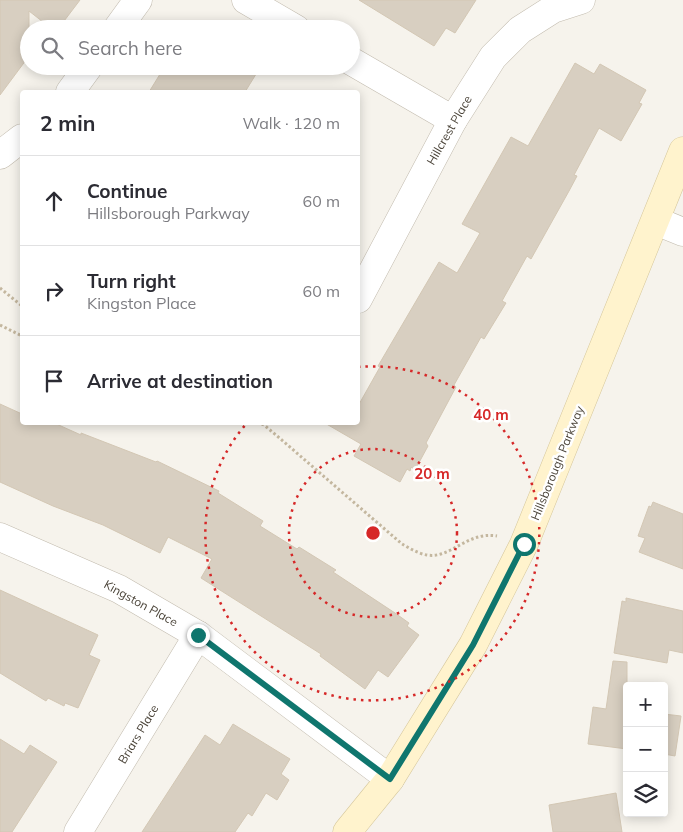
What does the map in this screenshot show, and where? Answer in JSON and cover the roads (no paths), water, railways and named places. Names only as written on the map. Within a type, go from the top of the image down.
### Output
[{"type":"street","points":[[124,20],[138,0]]},
{"type":"street","points":[[246,0],[280,20]]},
{"type":"street","name":"Hillcrest Place","points":[[360,295],[453,120],[493,57],[520,30],[552,9],[581,0]]},
{"type":"street","points":[[360,66],[453,120]]},
{"type":"street","points":[[71,90],[82,75]]},
{"type":"street","points":[[0,155],[20,140]]},
{"type":"street","name":"Hillsborough Parkway","points":[[347,832],[390,779],[473,645],[524,544],[683,151]]},
{"type":"street","points":[[656,221],[683,232]]},
{"type":"street","name":"Kingston Place","points":[[0,537],[119,589],[198,635],[390,779]]},
{"type":"street","name":"Briars Place","points":[[78,832],[198,635]]}]
